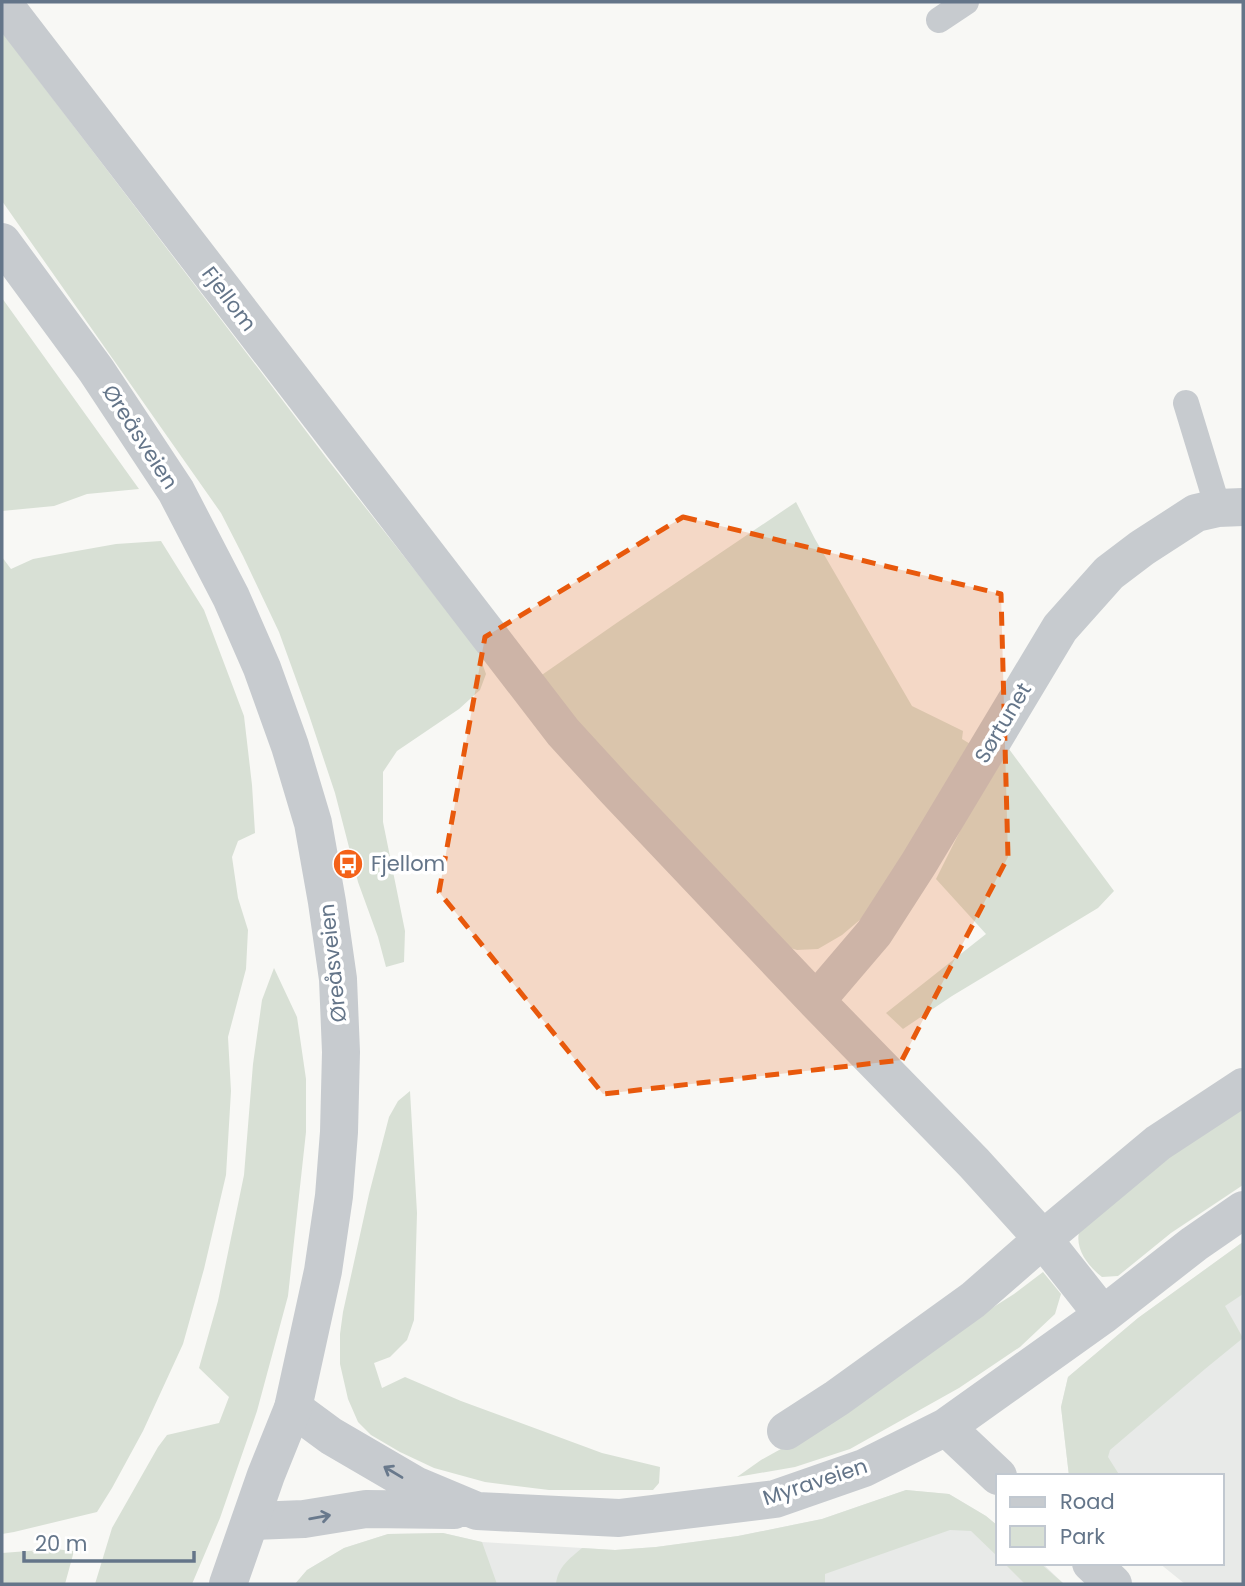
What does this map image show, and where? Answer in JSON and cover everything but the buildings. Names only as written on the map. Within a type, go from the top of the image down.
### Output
[{"type":"street","name":"Fjellom","points":[[2,2],[563,732],[816,1002]]},
{"type":"street","name":"Øreåsveien","points":[[2,242],[96,370],[176,491],[231,597],[262,668],[290,746],[313,823],[327,902],[338,979],[341,1052],[340,1132],[334,1196],[323,1270],[293,1408],[266,1475],[228,1584]]},
{"type":"street","name":"Sørtunet","points":[[816,1002],[874,933],[1060,628],[1109,573],[1142,548],[1196,513],[1231,507]]},
{"type":"street","points":[[816,1002],[974,1163],[1042,1239],[1103,1315]]},
{"type":"street","points":[[786,1431],[837,1398],[973,1300],[1158,1143],[1243,1087]]},
{"type":"street","name":"Myraveien","points":[[293,1408],[331,1436],[415,1486],[477,1511],[620,1518],[775,1499],[864,1468],[946,1427],[1103,1315],[1194,1244],[1243,1210]]},
{"type":"street","points":[[946,1427],[996,1474]]},
{"type":"street","points":[[252,1521],[304,1519],[366,1509],[477,1511]]},
{"type":"street","points":[[1093,1565],[1114,1584]]},
{"type":"lane","points":[[939,20],[966,2]]},
{"type":"lane","points":[[1186,403],[1231,507]]},
{"type":"highlighted area","points":[[683,517],[1001,594],[1008,857],[902,1060],[603,1094],[439,892],[485,637]]},
{"type":"shaded area","points":[[1243,1242],[1243,1584],[1185,1584],[1161,1565],[1224,1565],[1224,1474],[1069,1474],[1061,1407],[1068,1377],[1138,1318]]},
{"type":"shaded area","points":[[906,1490],[949,1494],[996,1524],[996,1565],[1044,1565],[1064,1584],[295,1584],[307,1570],[344,1548],[388,1534],[443,1533],[482,1542],[615,1550],[738,1536],[822,1519]]},
{"type":"green space","points":[[2,32],[328,460],[477,649],[486,674],[480,690],[459,709],[397,751],[383,772],[383,822],[405,931],[404,962],[386,967],[358,882],[335,793],[279,632],[221,513],[2,201]]},
{"type":"green space","points":[[2,298],[139,489],[87,494],[54,506],[2,511]]},
{"type":"green space","points":[[796,502],[912,706],[963,731],[962,739],[972,745],[874,908],[842,935],[818,949],[797,950],[777,944],[536,679]]},
{"type":"green space","points":[[161,541],[204,610],[244,716],[252,785],[255,833],[238,841],[232,857],[238,898],[248,930],[246,969],[228,1037],[231,1091],[226,1175],[183,1344],[143,1431],[112,1488],[97,1512],[2,1534],[2,557],[11,569],[33,559],[116,544]]},
{"type":"green space","points":[[1009,749],[1114,891],[1098,908],[952,996],[903,1029],[886,1013],[986,934],[936,879],[963,825]]},
{"type":"green space","points":[[274,968],[297,1017],[306,1079],[306,1132],[288,1296],[257,1411],[220,1518],[192,1584],[95,1584],[112,1528],[158,1447],[167,1435],[219,1423],[229,1397],[199,1368],[218,1301],[244,1175],[253,1064],[262,1000]]},
{"type":"green space","points":[[410,1091],[417,1213],[414,1320],[407,1340],[390,1357],[374,1363],[382,1388],[405,1377],[461,1401],[602,1453],[660,1467],[659,1483],[653,1490],[549,1490],[485,1482],[434,1468],[400,1452],[371,1435],[358,1422],[348,1399],[340,1364],[343,1312],[389,1117],[398,1101]]},
{"type":"green space","points":[[1243,1104],[1243,1185],[1171,1233],[1118,1276],[1102,1277],[1097,1273],[1084,1258],[1079,1245],[1079,1232],[1086,1216]]},
{"type":"green space","points":[[1243,1242],[1243,1294],[1225,1306],[1243,1338],[1110,1450],[1108,1457],[1119,1474],[1069,1474],[1061,1407],[1068,1377],[1138,1318]]},
{"type":"green space","points":[[1043,1272],[1061,1294],[1055,1314],[1020,1347],[959,1388],[850,1449],[795,1467],[737,1477],[797,1440],[863,1390],[1014,1294]]},
{"type":"green space","points":[[906,1490],[949,1494],[996,1524],[996,1555],[971,1531],[950,1530],[825,1574],[825,1584],[556,1584],[562,1568],[582,1548],[615,1550],[656,1547],[738,1536],[822,1519]]},
{"type":"green space","points":[[443,1533],[482,1542],[497,1584],[295,1584],[307,1570],[344,1548],[388,1534]]},
{"type":"green space","points":[[54,1549],[74,1551],[65,1584],[2,1584],[2,1553]]},
{"type":"green space","points":[[1006,1565],[1042,1565],[1064,1584],[1025,1584]]},
{"type":"place","name":"Fjellom","points":[[348,864]]}]
